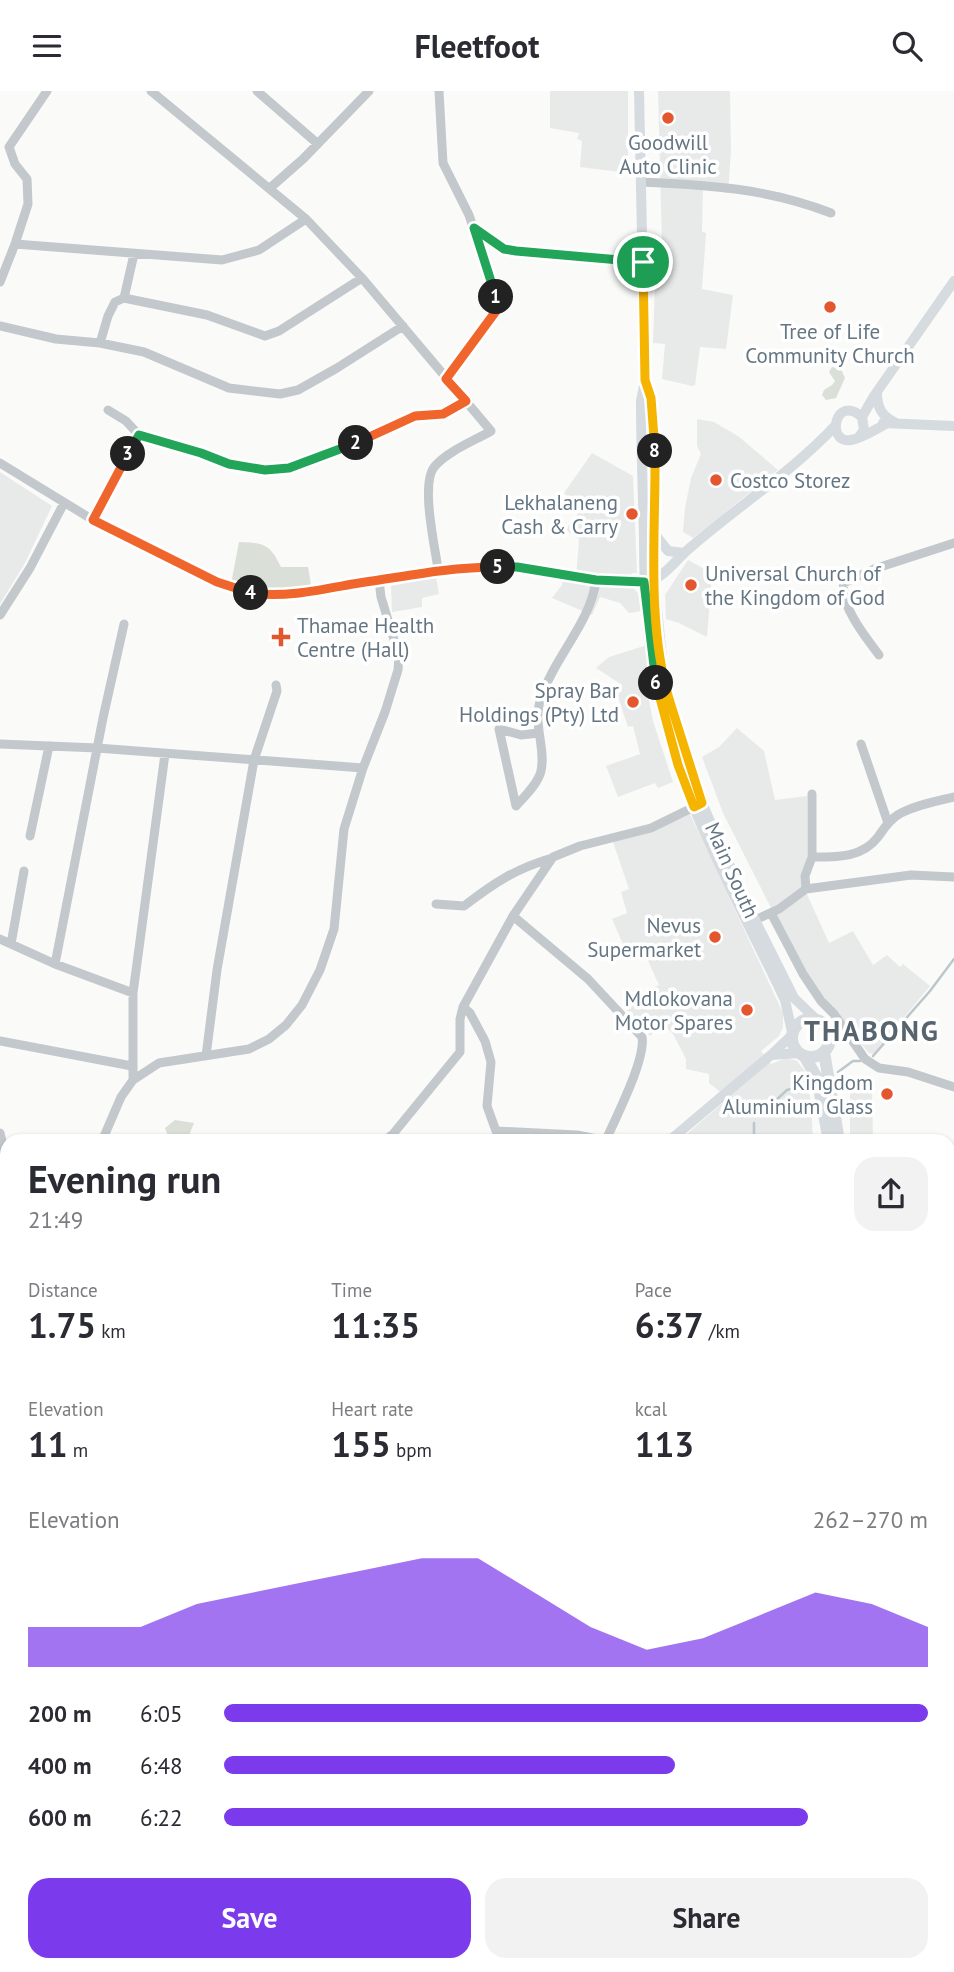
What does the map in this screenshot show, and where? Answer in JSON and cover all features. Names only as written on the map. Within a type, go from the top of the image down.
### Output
[{"type":"highway","points":[[792,1033],[800,1022],[806,1019],[817,1020]]},
{"type":"highway","name":"Main South","points":[[817,1020],[829,1032],[830,1043],[824,1052],[838,1134]]},
{"type":"highway","name":"Main South","points":[[792,1033],[793,1045],[817,1078],[828,1134]]},
{"type":"highway","points":[[802,1055],[815,1057],[824,1052]]},
{"type":"main road","points":[[639,91],[645,380]]},
{"type":"main road","points":[[859,437],[864,430],[863,419],[876,393],[954,281]]},
{"type":"main road","name":"Main South","points":[[645,380],[651,398],[655,439],[654,533],[649,581]]},
{"type":"main road","name":"Main South","points":[[645,380],[641,401],[649,581],[665,687],[698,805],[785,1000],[792,1033]]},
{"type":"main road","points":[[846,439],[840,436],[835,426],[836,418],[876,393]]},
{"type":"main road","points":[[876,393],[881,412],[893,424]]},
{"type":"main road","points":[[849,410],[856,412],[863,419],[893,424],[954,426]]},
{"type":"main road","points":[[814,448],[859,437],[893,424]]},
{"type":"main road","points":[[649,581],[665,572],[684,553],[814,448],[835,426]]},
{"type":"main road","points":[[654,533],[668,551],[684,553]]},
{"type":"main road","name":"Main South","points":[[698,805],[794,998],[817,1020]]},
{"type":"main road","points":[[677,1134],[771,1055],[792,1033]]},
{"type":"main road","points":[[771,1055],[802,1055]]},
{"type":"street","points":[[0,282],[16,244],[28,204],[27,179],[15,164],[9,147],[47,91]]},
{"type":"street","points":[[151,91],[306,219],[362,278],[491,431],[433,467],[428,492],[438,569]]},
{"type":"street","points":[[257,91],[318,143]]},
{"type":"street","points":[[270,188],[369,91]]},
{"type":"street","points":[[439,91],[443,163],[474,228],[499,307],[446,379]]},
{"type":"street","points":[[641,182],[732,187],[790,199],[831,213]]},
{"type":"street","points":[[16,244],[222,260],[259,250],[306,219]]},
{"type":"street","points":[[474,228],[504,249],[643,262]]},
{"type":"street","points":[[124,298],[134,254]]},
{"type":"street","points":[[100,343],[115,302],[124,298],[207,315],[265,336],[279,331],[362,278]]},
{"type":"street","points":[[0,326],[56,339],[100,343],[144,352],[229,388],[279,394],[298,390],[403,326]]},
{"type":"street","points":[[108,410],[126,421],[139,435],[229,464],[265,470],[289,468],[327,455],[415,416],[443,414],[466,401]]},
{"type":"street","points":[[93,520],[139,435]]},
{"type":"street","points":[[0,463],[93,520],[217,582],[247,592],[264,595],[311,592],[438,569],[517,567],[596,580],[649,581]]},
{"type":"street","points":[[0,615],[30,568],[64,503]]},
{"type":"street","points":[[879,655],[860,629],[842,593],[844,583],[874,569],[954,543]]},
{"type":"street","points":[[105,1134],[121,1097],[133,1080],[159,1063],[249,1049],[269,1039],[286,1025],[302,1005],[320,970],[334,929],[344,829],[394,685],[400,656],[381,597],[379,580]]},
{"type":"street","points":[[539,733],[521,735],[499,729],[516,806],[529,792],[541,772],[539,704],[563,651],[588,611],[596,580]]},
{"type":"street","points":[[55,964],[124,624]]},
{"type":"street","points":[[206,1056],[217,970],[254,760],[276,685]]},
{"type":"street","points":[[0,744],[97,748],[363,768]]},
{"type":"street","points":[[861,744],[888,823]]},
{"type":"street","points":[[30,836],[49,746]]},
{"type":"street","points":[[133,1080],[133,993],[165,754]]},
{"type":"street","points":[[806,889],[805,876],[812,857],[813,794]]},
{"type":"street","points":[[812,857],[840,857],[858,853],[872,845],[888,823],[901,813],[954,797]]},
{"type":"street","points":[[436,904],[464,907],[498,880],[524,866],[580,846],[651,828],[698,805]]},
{"type":"street","points":[[393,1134],[460,1052],[460,1019],[463,1007],[513,916],[553,857]]},
{"type":"street","points":[[11,944],[24,871]]},
{"type":"street","points":[[755,919],[771,913],[806,889],[911,875],[954,877]]},
{"type":"street","points":[[771,913],[821,1001],[834,1014],[871,1065],[908,1072],[954,1087]]},
{"type":"street","points":[[513,916],[588,979],[642,1037],[644,1047],[610,1134]]},
{"type":"street","points":[[0,939],[55,964],[133,993]]},
{"type":"street","points":[[776,963],[793,954]]},
{"type":"street","points":[[463,1007],[482,1035],[491,1062],[487,1106],[496,1131],[557,1134]]},
{"type":"street","points":[[0,1041],[132,1066]]},
{"type":"shaded area","points":[[550,91],[628,91],[628,173],[580,167],[582,141],[577,139],[579,133],[550,128]]},
{"type":"shaded area","points":[[658,91],[730,91],[731,151],[728,193],[703,188],[702,232],[706,233],[702,289],[733,295],[726,349],[700,347],[695,385],[692,386],[662,379],[665,344],[653,343],[655,284],[663,284]]},
{"type":"shaded area","points":[[832,367],[841,369],[845,378],[836,398],[826,400],[822,395],[824,390],[835,381],[829,372]]},
{"type":"shaded area","points":[[697,419],[714,422],[738,436],[778,470],[693,538],[683,532],[691,478],[701,454],[697,446]]},
{"type":"shaded area","points":[[592,453],[633,476],[637,573],[632,573],[634,589],[639,594],[642,611],[629,613],[620,603],[600,597],[592,615],[552,598],[562,585],[563,577],[576,579],[579,539],[565,530],[581,510],[564,493]]},
{"type":"shaded area","points":[[0,472],[52,506],[25,563],[0,604]]},
{"type":"shaded area","points":[[239,542],[265,546],[281,567],[308,567],[311,585],[271,589],[231,584]]},
{"type":"shaded area","points":[[688,560],[712,573],[707,637],[666,619],[665,595]]},
{"type":"shaded area","points":[[436,577],[439,594],[422,598],[422,607],[392,612],[391,586]]},
{"type":"shaded area","points":[[647,646],[651,679],[645,681],[653,721],[673,782],[658,788],[655,783],[618,797],[606,766],[640,754],[633,726],[628,727],[617,694],[622,691],[619,683],[596,668],[609,657]]},
{"type":"shaded area","points":[[737,728],[764,751],[775,800],[807,796],[807,857],[801,881],[829,943],[853,931],[873,965],[887,955],[900,967],[903,964],[930,986],[874,1054],[869,1053],[819,994],[723,813],[702,757],[719,747]]},
{"type":"shaded area","points":[[690,814],[783,1013],[783,1027],[779,1036],[761,1051],[771,1064],[787,1058],[797,1061],[805,1071],[811,1102],[813,1134],[687,1134],[728,1098],[709,1083],[709,1074],[686,1069],[686,1059],[673,1034],[663,1024],[650,1036],[623,1006],[659,985],[645,954],[630,960],[612,919],[627,913],[621,892],[629,889],[613,842],[653,830]]},
{"type":"shaded area","points":[[850,1091],[872,1091],[873,1134],[850,1134]]},
{"type":"shaded area","points":[[175,1120],[194,1123],[190,1134],[167,1134],[165,1128]]},
{"type":"waterway","points":[[873,1056],[954,959]]},
{"type":"waterway","points":[[838,1072],[853,1061],[860,1061]]},
{"type":"waterway","points":[[760,1115],[787,1090],[811,1083]]},
{"type":"waterway","points":[[754,1123],[754,1134]]},
{"type":"place","name":"Goodwill Auto Clinic","points":[[668,118]]},
{"type":"place","name":"Tree of Life Community Church","points":[[830,307]]},
{"type":"place","name":"Costco Storez","points":[[716,480]]},
{"type":"place","name":"Lekhalaneng Cash & Carry","points":[[632,514]]},
{"type":"place","name":"Universal Church of the Kingdom of God","points":[[691,585]]},
{"type":"place","name":"Thamae Health Centre (Hall)","points":[[281,637]]},
{"type":"place","name":"Spray Bar Holdings (Pty) Ltd","points":[[633,702]]},
{"type":"place","name":"Nevus Supermarket","points":[[715,937]]},
{"type":"place","name":"Mdlokovana Motor Spares","points":[[747,1010]]},
{"type":"place","name":"Kingdom Aluminium Glass","points":[[887,1094]]},
{"type":"district","name":"THABONG","points":[[872,1030]]},
{"type":"route","points":[[474,228],[504,249],[608,261],[643,262],[645,380],[651,398],[655,439],[654,580],[657,627],[665,687],[702,803],[694,807],[678,765],[656,687],[644,582],[596,580],[517,567],[476,567],[438,569],[318,591],[264,595],[217,582],[93,520],[139,435],[229,464],[265,470],[289,468],[327,455],[415,416],[443,414],[466,401],[446,379],[499,307],[474,228]]}]
